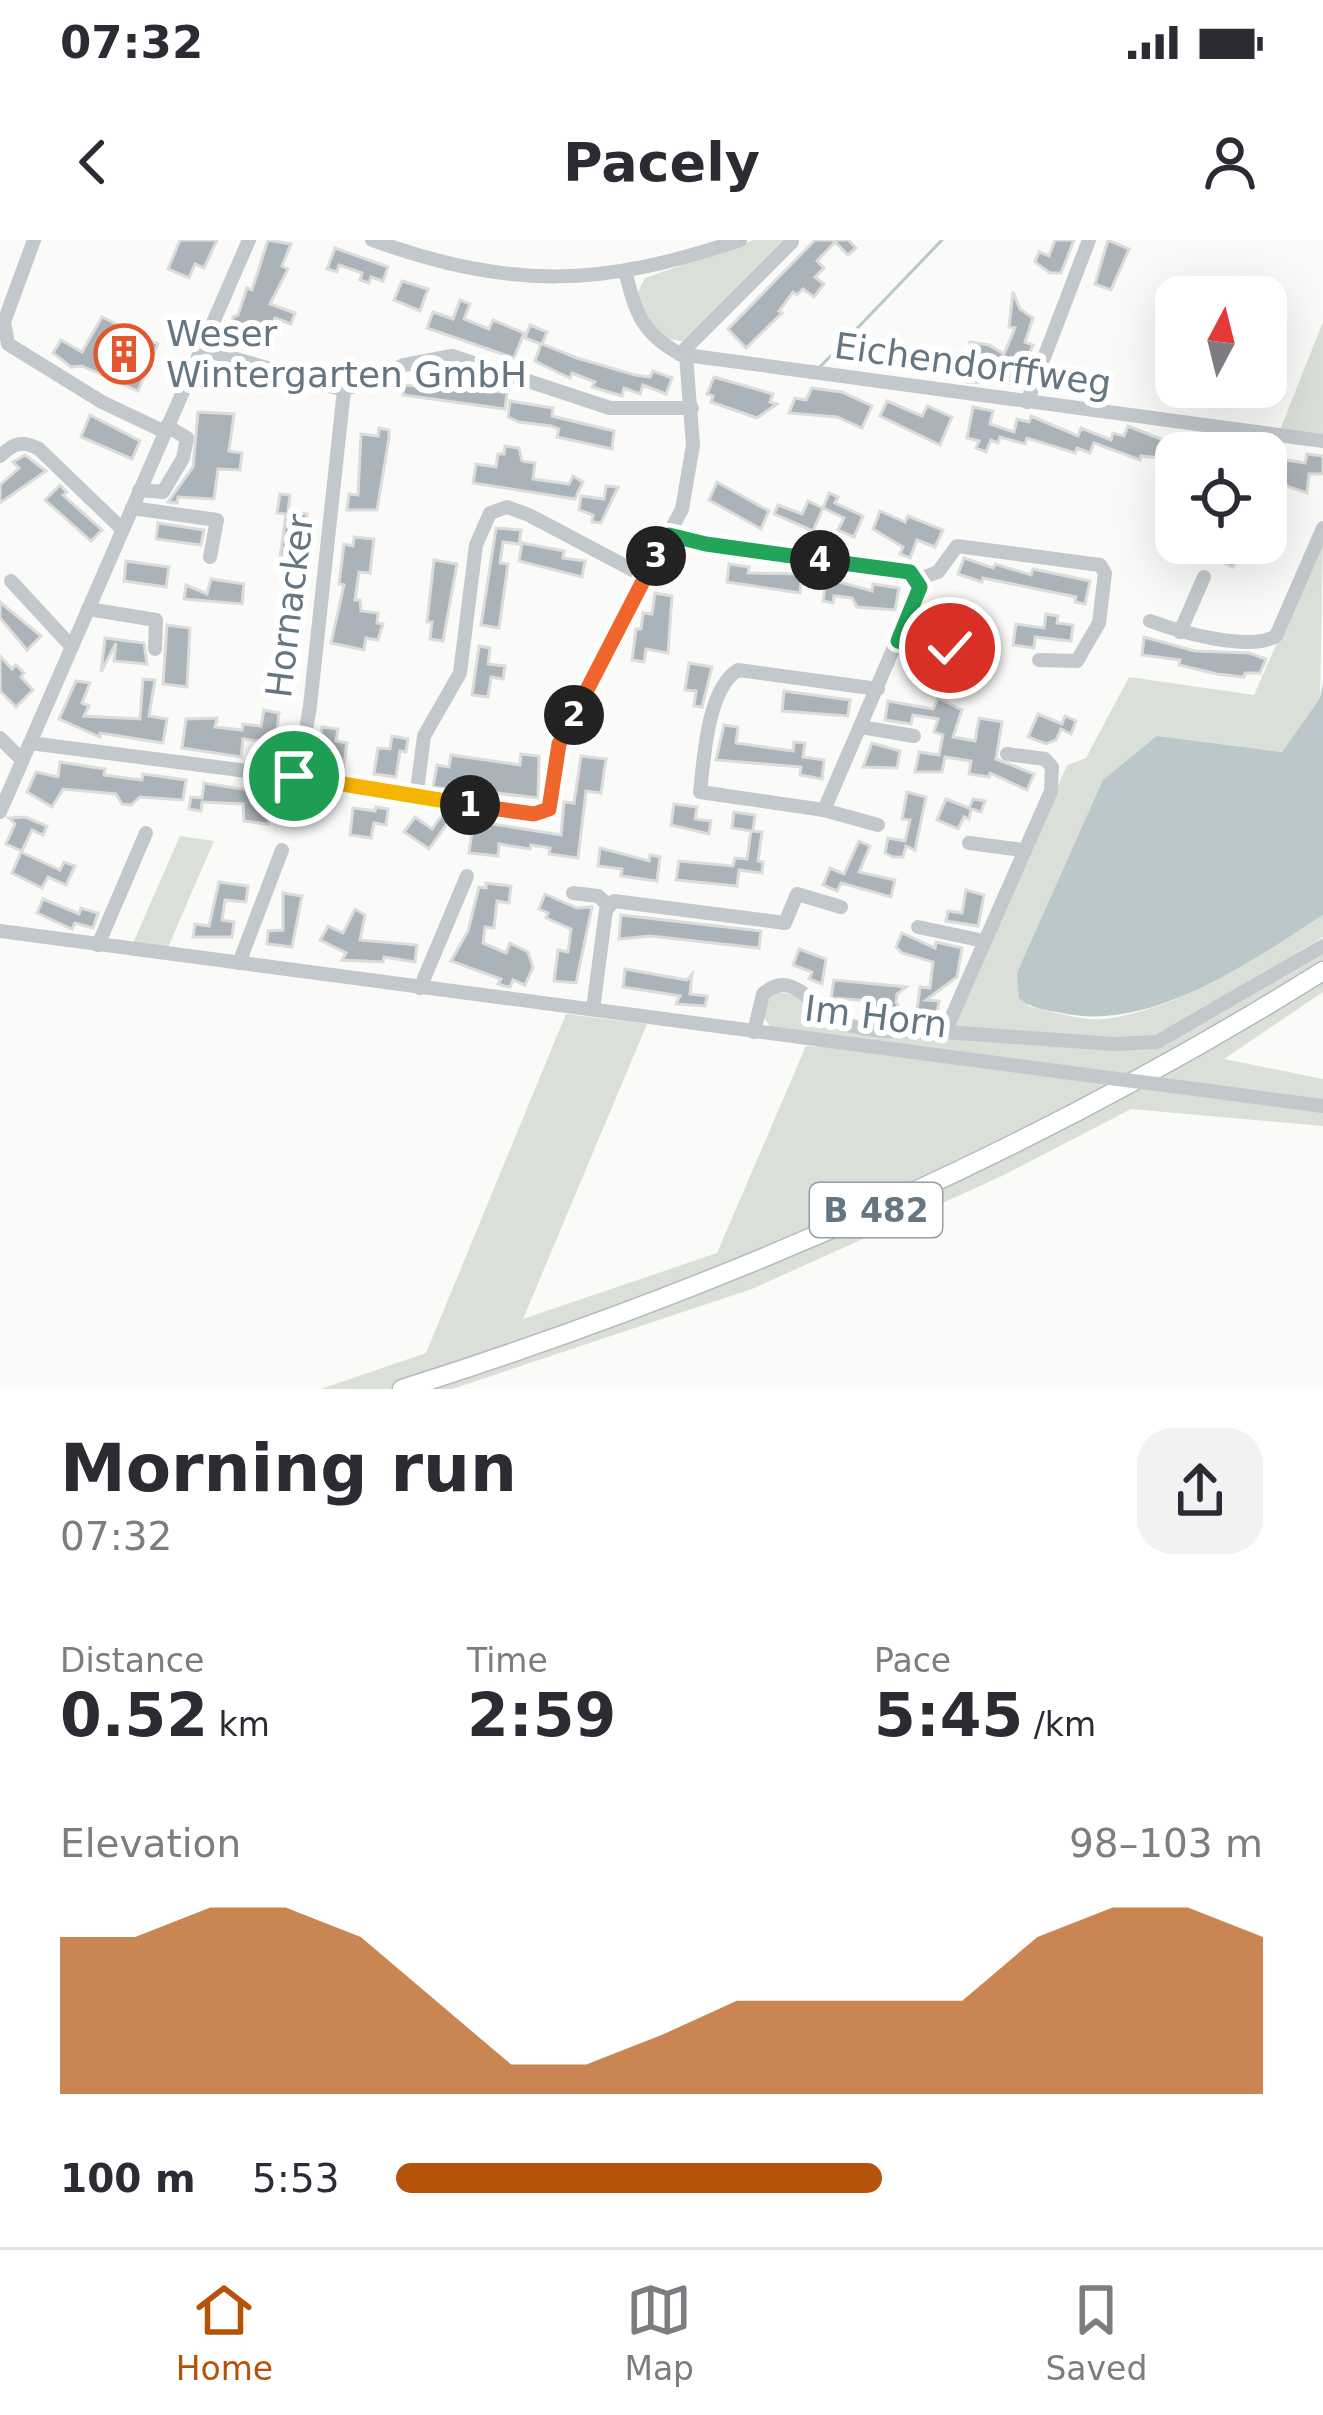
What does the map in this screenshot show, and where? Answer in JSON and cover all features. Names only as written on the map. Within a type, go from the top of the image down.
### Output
[{"type":"main road","name":"B 482","points":[[402,1389],[615,1316],[857,1219],[1094,1105],[1323,971]]},
{"type":"street","points":[[34,240],[4,322],[8,344],[102,402],[187,438],[183,458],[163,492],[140,490]]},
{"type":"street","points":[[0,812],[249,240]]},
{"type":"street","points":[[373,240],[480,271],[527,278],[626,274],[740,240]]},
{"type":"street","points":[[1027,401],[1089,240]]},
{"type":"street","points":[[683,354],[793,242]]},
{"type":"street","points":[[626,274],[640,322],[660,343],[683,354]]},
{"type":"street","points":[[200,349],[344,390],[404,364],[452,356],[610,408],[692,408]]},
{"type":"street","points":[[30,743],[294,776],[534,814],[549,809],[559,744],[669,535],[690,481],[692,408],[683,354]]},
{"type":"street","name":"Eichendorffweg","points":[[683,354],[1252,432]]},
{"type":"street","name":"Hornacker","points":[[294,776],[299,771],[310,706],[344,390]]},
{"type":"street","name":"Eichendorffweg","points":[[1287,436],[1323,441]]},
{"type":"street","points":[[0,456],[12,444],[39,449],[122,529]]},
{"type":"street","points":[[416,798],[424,736],[460,674],[476,545],[490,513],[507,507],[530,515],[644,576]]},
{"type":"street","points":[[132,508],[218,520],[210,557]]},
{"type":"street","points":[[1150,621],[1180,632],[1263,644],[1276,636],[1323,528]]},
{"type":"street","points":[[669,535],[910,572],[917,579],[920,587],[824,810]]},
{"type":"street","points":[[917,579],[938,572],[957,546],[1100,566],[1105,573],[1099,623],[1077,661],[1039,660]]},
{"type":"street","points":[[1180,632],[1204,577]]},
{"type":"street","points":[[11,581],[72,646]]},
{"type":"street","points":[[88,609],[156,620],[154,649]]},
{"type":"street","points":[[898,641],[950,648]]},
{"type":"street","points":[[878,689],[739,670],[730,675],[707,728],[700,792],[824,810],[878,825]]},
{"type":"street","points":[[861,727],[914,736]]},
{"type":"street","points":[[0,738],[22,760]]},
{"type":"street","points":[[945,1032],[1051,790],[1052,767],[1046,759],[1007,754]]},
{"type":"street","points":[[98,945],[146,833]]},
{"type":"street","points":[[969,843],[1023,850]]},
{"type":"street","points":[[239,963],[282,850]]},
{"type":"street","points":[[421,988],[466,876]]},
{"type":"street","points":[[573,892],[598,896],[608,904]]},
{"type":"street","points":[[608,904],[614,901],[785,923],[797,894],[841,907]]},
{"type":"street","points":[[593,1009],[608,904]]},
{"type":"street","points":[[918,926],[984,941]]},
{"type":"street","name":"Im Horn","points":[[0,932],[1323,1106]]},
{"type":"street","points":[[754,1032],[763,994],[780,985],[794,986],[844,1024],[1114,1044],[1157,1042],[1323,946]]},
{"type":"shaded area","points":[[754,240],[786,240],[683,341],[665,337],[652,326],[637,294],[645,278]]},
{"type":"shaded area","points":[[1323,322],[1323,437],[1280,430]]},
{"type":"shaded area","points":[[1323,538],[1320,698],[1282,752],[1157,736],[1028,1006],[1081,1018],[1112,1018],[1196,990],[1323,915],[1323,937],[1161,1034],[1117,1041],[953,1030],[1067,765],[1086,758],[1129,677],[1254,695]]},
{"type":"shaded area","points":[[1323,683],[1323,915],[1199,989],[1130,1013],[1062,1013],[1019,998],[1017,973],[1103,780],[1157,736],[1282,752],[1320,698]]},
{"type":"shaded area","points":[[180,836],[214,841],[168,947],[133,943]]},
{"type":"shaded area","points":[[1323,952],[1323,992],[1224,1059],[1323,1079],[1323,1126],[1131,1109],[1002,1176],[752,1289],[452,1389],[321,1389],[426,1353],[566,1014],[647,1024],[523,1319],[717,1253],[806,1046],[817,1047],[824,1038],[771,1028],[761,1013],[768,994],[794,995],[830,1021],[1159,1044]]},
{"type":"building","points":[[180,240],[217,240],[204,268],[195,264],[189,278],[168,269]]},
{"type":"building","points":[[268,240],[291,244],[282,266],[288,269],[270,304],[295,313],[291,324],[275,318],[271,329],[263,326],[258,338],[247,336],[245,342],[231,336],[233,317],[238,315],[247,288],[252,290]]},
{"type":"building","points":[[815,240],[848,240],[856,248],[848,255],[835,242],[817,261],[824,268],[815,277],[824,284],[814,297],[803,289],[797,295],[793,292],[782,313],[746,348],[728,329]]},
{"type":"building","points":[[1055,240],[1074,240],[1061,273],[1050,273],[1035,262],[1039,252],[1049,256]]},
{"type":"building","points":[[1108,240],[1129,249],[1111,290],[1095,284]]},
{"type":"building","points":[[335,248],[388,267],[383,281],[360,280],[362,273],[339,265],[337,272],[327,269]]},
{"type":"building","points":[[402,281],[428,289],[420,311],[394,300]]},
{"type":"building","points":[[1013,292],[1020,309],[1033,318],[1025,342],[1033,345],[1026,361],[1016,358],[1017,384],[967,382],[967,376],[974,377],[977,358],[968,356],[970,342],[1004,354],[1015,328],[1009,327]]},
{"type":"building","points":[[460,300],[470,304],[464,319],[489,329],[493,320],[524,333],[514,358],[427,328],[433,312],[453,319]]},
{"type":"building","name":"Weser Wintergarten GmbH","points":[[102,317],[158,344],[138,391],[82,366],[71,367],[53,353],[61,340],[82,352]]},
{"type":"building","points":[[530,325],[547,332],[542,344],[577,358],[635,375],[650,377],[653,371],[672,378],[666,394],[643,385],[640,394],[624,388],[622,396],[535,361],[541,344],[525,338]]},
{"type":"building","points":[[714,377],[773,394],[770,402],[777,404],[757,418],[711,402],[713,396],[707,394]]},
{"type":"building","points":[[417,379],[477,384],[477,388],[507,393],[505,409],[403,395],[404,385],[416,386]]},
{"type":"building","points":[[812,388],[842,392],[872,406],[862,428],[837,417],[789,413],[795,398],[806,400]]},
{"type":"building","points":[[510,401],[553,408],[552,416],[614,431],[612,449],[557,437],[559,429],[508,417]]},
{"type":"building","points":[[887,401],[922,416],[927,406],[952,417],[940,445],[880,416]]},
{"type":"building","points":[[973,407],[993,411],[990,424],[1014,432],[1017,419],[1029,422],[1031,416],[1078,436],[1081,428],[1111,440],[1113,433],[1124,436],[1128,426],[1155,437],[1155,458],[1141,456],[1140,460],[1094,443],[1090,453],[1077,448],[1075,453],[1027,438],[1025,444],[1000,437],[998,443],[991,440],[986,452],[976,448],[979,441],[967,438]]},
{"type":"building","points":[[198,412],[234,414],[229,451],[242,453],[240,470],[218,469],[214,499],[178,497],[177,503],[168,502],[193,467]]},
{"type":"building","points":[[90,415],[140,441],[132,459],[81,437]]},
{"type":"building","points":[[379,428],[389,430],[389,438],[377,510],[347,510],[349,494],[358,495],[361,434],[378,436]]},
{"type":"building","points":[[505,446],[519,448],[522,461],[535,463],[533,479],[569,484],[573,476],[583,482],[575,499],[473,483],[476,464],[496,467]]},
{"type":"building","points":[[1307,454],[1323,456],[1323,474],[1309,474],[1307,493],[1287,486],[1287,460],[1305,463]]},
{"type":"building","points":[[25,455],[46,471],[0,503],[0,485],[19,468],[13,462]]},
{"type":"building","points":[[717,482],[769,511],[761,529],[709,500]]},
{"type":"building","points":[[60,485],[67,492],[63,495],[102,530],[91,541],[45,500]]},
{"type":"building","points":[[606,486],[618,487],[601,523],[592,522],[593,515],[579,510],[581,496],[604,499]]},
{"type":"building","points":[[829,493],[838,497],[835,503],[863,516],[854,537],[838,530],[844,518],[823,508]]},
{"type":"building","points":[[280,494],[290,495],[288,512],[307,514],[300,560],[280,557],[286,514],[277,513]]},
{"type":"building","points":[[808,501],[823,508],[813,531],[774,514],[778,505],[802,514]]},
{"type":"building","points":[[880,511],[943,530],[935,547],[917,540],[910,558],[900,554],[903,547],[873,529]]},
{"type":"building","points":[[158,523],[204,530],[201,545],[156,539]]},
{"type":"building","points":[[496,528],[521,530],[519,544],[503,542],[500,563],[508,564],[499,628],[481,625]]},
{"type":"building","points":[[354,537],[374,539],[370,573],[359,572],[355,600],[360,600],[361,611],[378,613],[377,623],[383,624],[378,640],[366,638],[364,650],[331,643],[344,585],[339,584],[344,544],[353,546]]},
{"type":"building","points":[[522,543],[564,551],[563,558],[585,561],[582,577],[519,561]]},
{"type":"building","points":[[964,558],[1031,575],[1033,569],[1090,581],[1085,604],[1075,602],[1076,597],[958,574]]},
{"type":"building","points":[[434,560],[457,564],[443,641],[430,639],[432,622],[427,622]]},
{"type":"building","points":[[126,561],[169,567],[166,587],[124,581]]},
{"type":"building","points":[[729,564],[749,567],[748,573],[802,574],[800,593],[727,582]]},
{"type":"building","points":[[826,578],[872,591],[873,584],[899,588],[895,610],[857,607],[852,598],[834,596],[833,603],[823,601]]},
{"type":"building","points":[[211,579],[244,584],[242,604],[184,599],[186,585],[207,594]]},
{"type":"building","points":[[655,593],[672,596],[668,653],[646,649],[644,662],[632,660],[636,629],[641,629],[643,613],[652,614]]},
{"type":"building","points":[[0,602],[41,636],[27,650],[0,618]]},
{"type":"building","points":[[1046,614],[1058,616],[1057,623],[1073,625],[1071,641],[1035,637],[1034,648],[1013,645],[1016,624],[1044,628]]},
{"type":"building","points":[[167,625],[190,628],[187,687],[163,684]]},
{"type":"building","points":[[1144,637],[1195,651],[1249,653],[1266,659],[1260,673],[1245,673],[1244,677],[1217,674],[1179,665],[1180,660],[1142,655]]},
{"type":"building","points":[[105,638],[144,643],[147,664],[114,661],[116,643],[101,672]]},
{"type":"building","points":[[479,646],[490,648],[488,664],[505,666],[503,679],[491,677],[488,697],[472,695]]},
{"type":"building","points":[[0,656],[12,669],[16,665],[24,673],[21,677],[33,690],[16,707],[0,691]]},
{"type":"building","points":[[689,663],[712,667],[702,707],[694,706],[696,691],[685,690]]},
{"type":"building","points":[[143,679],[155,680],[149,716],[167,719],[163,743],[100,733],[100,737],[59,719],[76,681],[90,683],[82,703],[89,706],[84,716],[140,719]]},
{"type":"building","points":[[784,691],[850,700],[848,716],[782,711]]},
{"type":"building","points":[[938,698],[962,710],[953,737],[975,741],[979,718],[1002,722],[996,759],[1034,774],[1027,790],[990,773],[989,777],[969,774],[971,761],[945,757],[942,772],[915,772],[919,752],[939,755],[943,735],[934,732],[938,719],[913,715],[911,724],[885,720],[888,701],[933,709]]},
{"type":"building","points":[[264,710],[279,713],[277,731],[287,733],[283,761],[259,757],[261,741],[243,739],[241,757],[182,748],[186,719],[217,718],[215,727],[242,730],[243,724],[261,726]]},
{"type":"building","points":[[1038,714],[1062,724],[1065,716],[1076,721],[1071,734],[1061,729],[1056,740],[1046,744],[1028,737]]},
{"type":"building","points":[[724,725],[738,727],[736,743],[793,751],[794,742],[805,743],[803,757],[824,760],[822,779],[800,775],[801,767],[716,760]]},
{"type":"building","points":[[322,727],[338,729],[336,741],[347,743],[343,770],[315,766]]},
{"type":"building","points":[[392,736],[408,739],[406,752],[400,751],[396,777],[374,774],[378,748],[390,749]]},
{"type":"building","points":[[872,743],[900,751],[897,768],[863,767]]},
{"type":"building","points":[[521,754],[539,756],[538,798],[480,791],[477,782],[474,786],[456,784],[454,790],[433,787],[437,765],[449,767],[451,755],[520,765]]},
{"type":"building","points":[[581,756],[606,759],[601,793],[586,791],[578,858],[549,854],[550,848],[531,845],[530,849],[499,844],[498,856],[469,853],[473,824],[480,822],[561,835],[564,802],[574,803]]},
{"type":"building","points":[[60,762],[105,769],[104,775],[186,780],[183,800],[140,797],[131,805],[122,804],[116,794],[63,789],[52,807],[27,792],[36,772],[58,777]]},
{"type":"building","points":[[204,783],[273,794],[268,824],[244,821],[243,804],[202,802],[201,811],[189,809],[191,797],[202,798]]},
{"type":"building","points":[[907,792],[926,797],[915,850],[906,846],[903,857],[893,857],[885,853],[888,838],[905,841],[910,820],[902,819]]},
{"type":"building","points":[[946,799],[969,808],[973,799],[985,801],[981,812],[971,809],[969,819],[964,817],[958,829],[937,820]]},
{"type":"building","points":[[674,804],[697,807],[695,819],[711,821],[709,834],[671,825]]},
{"type":"building","points":[[376,807],[388,809],[386,825],[374,823],[371,838],[350,835],[353,808],[375,811]]},
{"type":"building","points":[[444,812],[452,817],[429,849],[404,832],[415,817],[432,829]]},
{"type":"building","points":[[734,812],[755,815],[753,831],[762,832],[758,861],[763,862],[762,873],[739,870],[737,886],[676,880],[679,861],[733,866],[735,858],[747,859],[751,831],[732,828]]},
{"type":"building","points":[[25,817],[47,826],[43,835],[32,830],[22,851],[6,844],[15,824],[9,818]]},
{"type":"building","points":[[859,841],[870,846],[859,872],[895,880],[891,897],[841,883],[837,891],[823,885],[830,868],[844,874]]},
{"type":"building","points":[[600,848],[649,861],[650,855],[660,857],[657,881],[621,876],[622,869],[598,866]]},
{"type":"building","points":[[21,852],[60,870],[64,862],[75,866],[66,885],[48,877],[42,888],[12,873]]},
{"type":"building","points":[[219,882],[248,886],[246,902],[225,900],[222,920],[234,922],[232,937],[193,937],[195,924],[209,926]]},
{"type":"building","points":[[486,883],[511,886],[509,903],[497,901],[494,928],[485,927],[483,943],[506,953],[510,943],[528,952],[533,967],[525,985],[513,980],[510,987],[504,986],[498,984],[501,979],[451,961],[468,931],[479,887],[486,888]]},
{"type":"building","points":[[966,890],[984,895],[978,926],[946,921],[948,911],[962,913]]},
{"type":"building","points":[[283,893],[302,896],[292,947],[267,944],[268,931],[283,930]]},
{"type":"building","points":[[545,894],[577,908],[592,907],[576,983],[554,981],[558,950],[568,952],[571,929],[546,918],[548,913],[539,909]]},
{"type":"building","points":[[43,899],[79,914],[81,908],[98,913],[93,928],[75,923],[72,929],[37,913]]},
{"type":"building","points":[[355,909],[365,915],[360,940],[417,945],[415,962],[384,957],[383,962],[342,960],[346,953],[320,940],[328,926],[343,933]]},
{"type":"building","points":[[621,915],[761,931],[759,948],[650,936],[619,939]]},
{"type":"building","points":[[902,933],[935,948],[936,942],[962,948],[957,977],[926,1000],[939,1001],[936,1017],[917,1010],[920,987],[930,988],[933,962],[902,953],[896,947]]},
{"type":"building","points":[[799,949],[826,959],[822,984],[809,979],[812,972],[793,965]]},
{"type":"building","points":[[625,969],[687,980],[692,974],[690,994],[707,996],[705,1006],[676,1004],[680,996],[623,987]]},
{"type":"building","points":[[834,980],[906,987],[897,994],[896,1002],[903,1012],[872,1007],[873,1001],[831,998]]},
{"type":"waterway","points":[[819,368],[942,240]]},
{"type":"place","name":"Weser Wintergarten GmbH","points":[[124,354]]},
{"type":"route","points":[[294,776],[302,781],[534,814],[549,809],[559,744],[669,535],[910,572],[920,587],[898,641],[950,648]]}]
